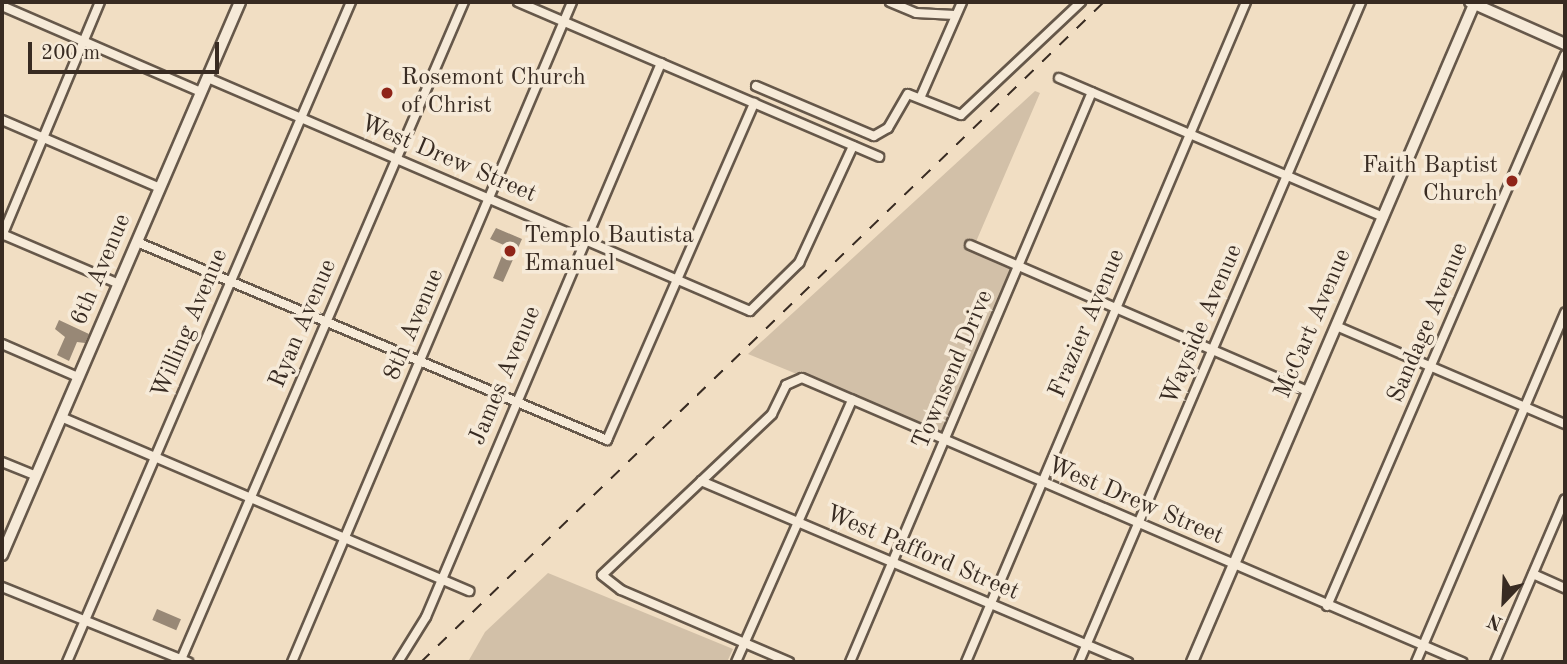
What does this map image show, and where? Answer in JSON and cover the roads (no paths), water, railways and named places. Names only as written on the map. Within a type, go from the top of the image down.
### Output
[{"type":"main road","points":[[1473,2],[1565,44]]},
{"type":"main road","name":"McCart Avenue","points":[[1192,662],[1473,2]]},
{"type":"street","points":[[100,2],[2,235],[119,284]]},
{"type":"street","name":"6th Avenue","points":[[2,555],[240,2]]},
{"type":"street","name":"Willing Avenue","points":[[67,662],[351,2]]},
{"type":"street","name":"Ryan Avenue","points":[[183,661],[250,498],[464,2]]},
{"type":"street","points":[[518,2],[879,157]]},
{"type":"street","name":"8th Avenue","points":[[292,662],[572,2]]},
{"type":"street","points":[[890,2],[916,13],[955,15]]},
{"type":"street","points":[[921,96],[962,2]]},
{"type":"street","points":[[755,86],[874,136],[888,128],[904,97],[921,96],[961,115],[1081,2]]},
{"type":"street","name":"Frazier Avenue","points":[[966,662],[1246,2]]},
{"type":"street","name":"Wayside Avenue","points":[[1079,662],[1361,2]]},
{"type":"street","points":[[2,6],[201,92]]},
{"type":"street","name":"Sandage Avenue","points":[[1327,606],[1565,55]]},
{"type":"street","name":"James Avenue","points":[[398,662],[414,643],[442,580],[661,63]]},
{"type":"street","name":"West Drew Street","points":[[208,78],[750,311],[799,263],[853,146]]},
{"type":"street","points":[[1059,78],[1382,217]]},
{"type":"street","name":"Townsend Drive","points":[[850,662],[1093,92]]},
{"type":"street","points":[[137,242],[607,440],[754,103]]},
{"type":"street","points":[[2,120],[160,188]]},
{"type":"street","points":[[970,245],[1308,391]]},
{"type":"street","points":[[1416,662],[1565,312]]},
{"type":"street","points":[[1336,326],[1565,424]]},
{"type":"street","points":[[2,344],[78,377]]},
{"type":"street","name":"West Drew Street","points":[[701,481],[772,414],[793,379],[852,400],[1462,662]]},
{"type":"street","points":[[736,662],[852,400]]},
{"type":"street","points":[[61,417],[469,592]]},
{"type":"street","points":[[2,462],[36,477]]},
{"type":"street","points":[[701,481],[602,575],[621,590],[789,662]]},
{"type":"street","name":"West Pafford Street","points":[[701,481],[1128,662]]},
{"type":"street","points":[[1495,662],[1565,499]]},
{"type":"street","points":[[1533,574],[1565,588]]},
{"type":"street","points":[[2,587],[183,661]]},
{"type":"railway","points":[[421,662],[1104,2]]},
{"type":"place","name":"Rosemont Church of Christ","points":[[387,93]]},
{"type":"place","name":"Faith Baptist Church","points":[[1512,181]]},
{"type":"place","name":"Templo Bautista Emanuel","points":[[510,251]]}]
